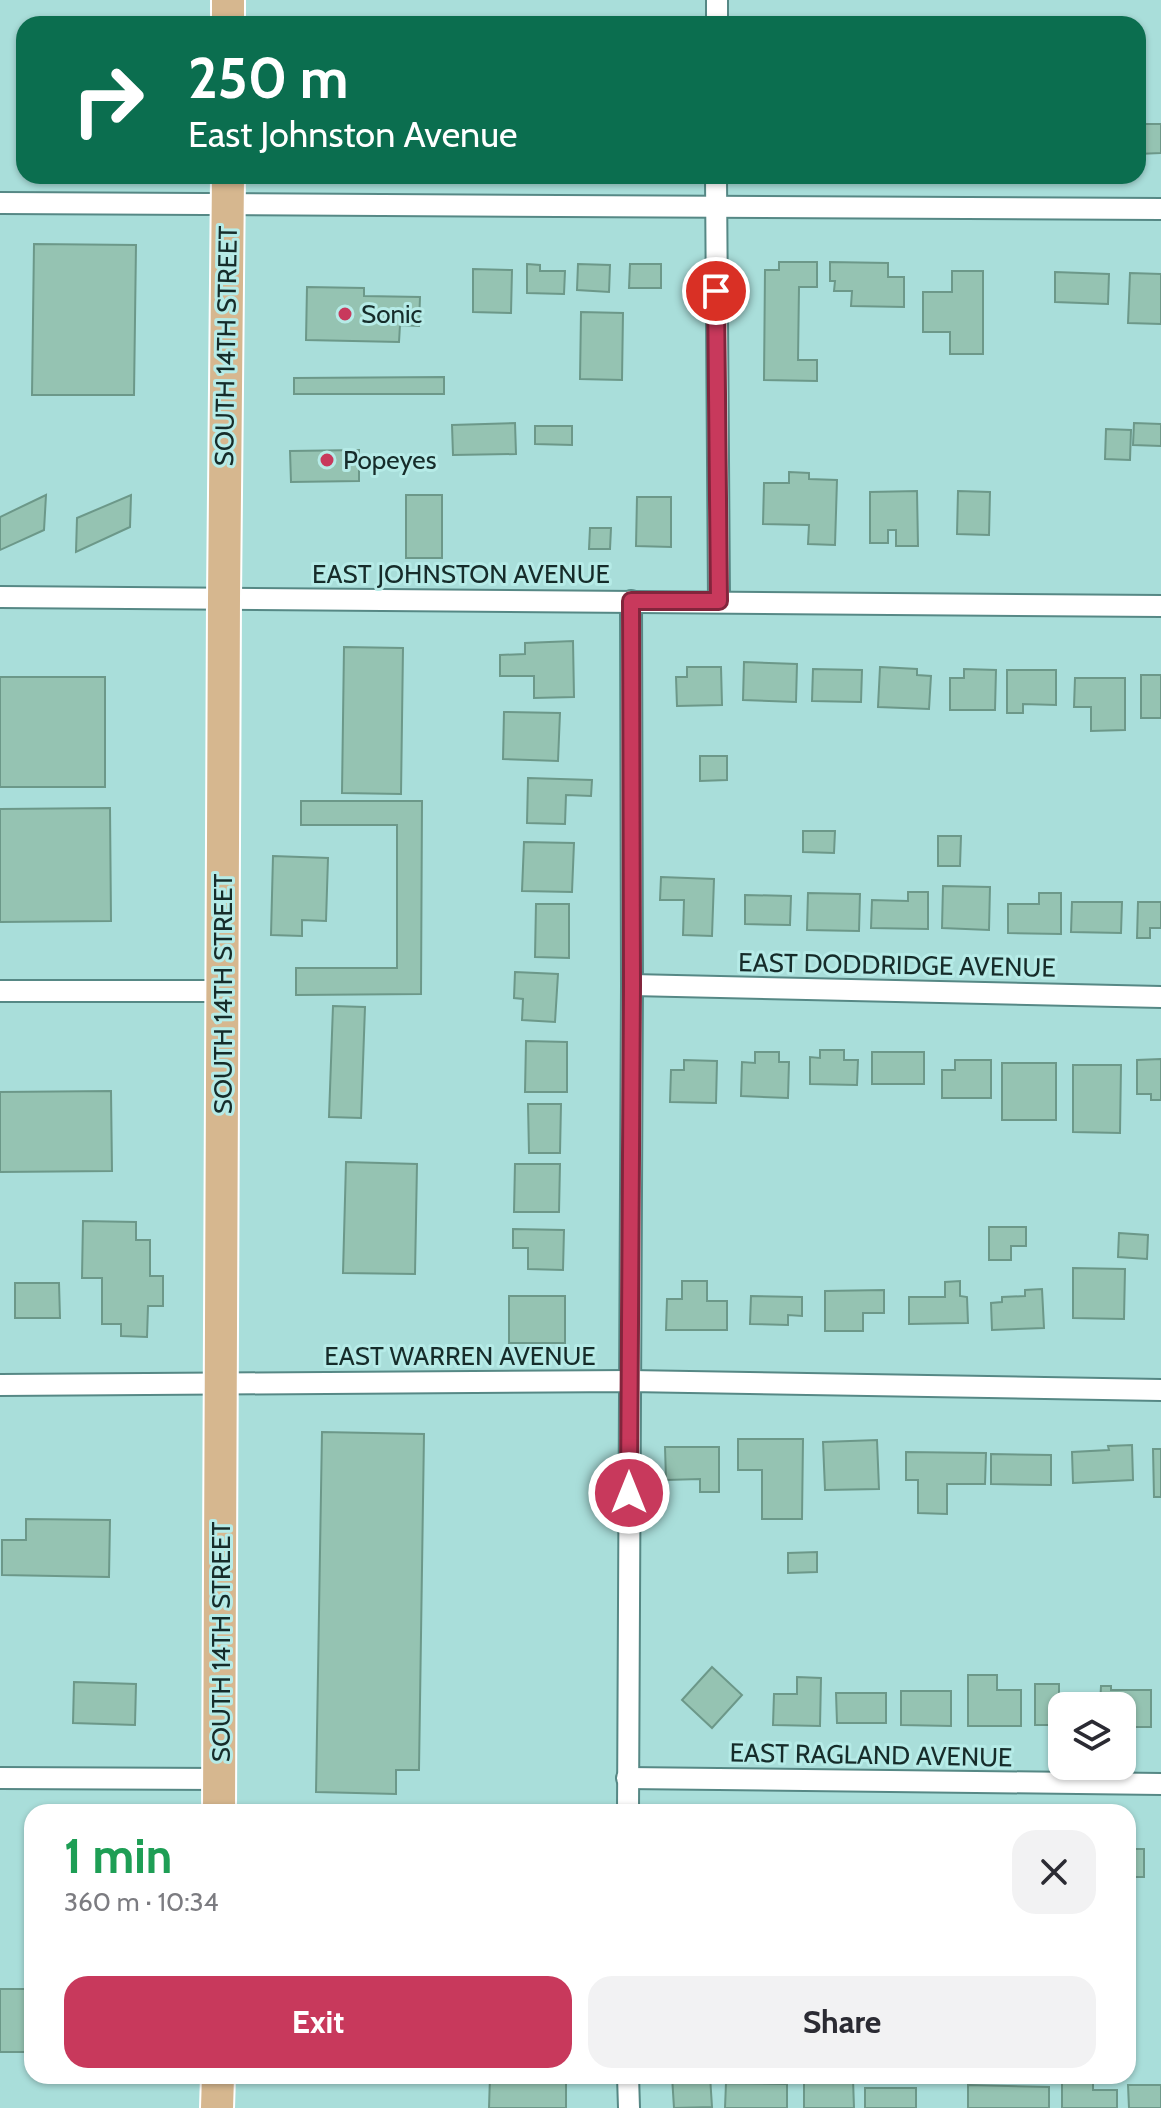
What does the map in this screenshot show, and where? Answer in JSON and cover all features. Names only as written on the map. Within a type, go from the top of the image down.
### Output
[{"type":"main road","name":"SOUTH 14TH STREET","points":[[219,1804],[228,190]]},
{"type":"main road","points":[[217,2108],[218,2084]]},
{"type":"street","points":[[716,184],[719,601]]},
{"type":"street","points":[[0,203],[228,190],[715,206],[1161,209]]},
{"type":"street","name":"EAST JOHNSTON AVENUE","points":[[0,597],[1161,606]]},
{"type":"street","points":[[628,1804],[631,601]]},
{"type":"street","name":"EAST DODDRIDGE AVENUE","points":[[632,985],[1161,997]]},
{"type":"street","points":[[0,991],[223,991]]},
{"type":"street","name":"EAST WARREN AVENUE","points":[[0,1385],[630,1381],[1161,1390]]},
{"type":"street","points":[[0,1778],[220,1779]]},
{"type":"street","name":"EAST RAGLAND AVENUE","points":[[627,1778],[1161,1784]]},
{"type":"street","points":[[628,2084],[629,2108]]},
{"type":"building","points":[[1146,124],[1161,124],[1161,153],[1146,154]]},
{"type":"building","points":[[34,244],[136,245],[134,395],[32,395]]},
{"type":"building","points":[[779,262],[817,262],[817,287],[799,287],[798,360],[817,360],[817,381],[764,380],[765,270],[779,270]]},
{"type":"building","points":[[830,262],[888,263],[888,277],[904,277],[904,307],[851,306],[852,291],[834,291],[835,281],[830,281]]},
{"type":"building","points":[[527,264],[540,265],[540,271],[565,271],[564,294],[527,293]]},
{"type":"building","points":[[578,264],[610,265],[609,292],[577,290]]},
{"type":"building","points":[[630,264],[661,264],[661,288],[629,288]]},
{"type":"building","points":[[473,269],[512,270],[511,313],[473,312]]},
{"type":"building","points":[[952,271],[983,271],[983,354],[950,354],[950,332],[923,332],[923,292],[952,292]]},
{"type":"building","points":[[1055,272],[1109,274],[1108,304],[1055,302]]},
{"type":"building","points":[[1130,273],[1161,274],[1161,324],[1128,323]]},
{"type":"building","points":[[307,287],[364,288],[364,296],[420,297],[419,326],[400,325],[399,342],[306,340]]},
{"type":"building","points":[[581,312],[623,313],[622,380],[580,379]]},
{"type":"building","points":[[444,377],[444,394],[294,394],[294,378]]},
{"type":"building","points":[[515,423],[516,454],[453,455],[452,425]]},
{"type":"building","points":[[1134,423],[1161,424],[1161,446],[1133,445]]},
{"type":"building","points":[[535,426],[572,426],[572,445],[535,444]]},
{"type":"building","points":[[1106,429],[1131,430],[1130,460],[1105,459]]},
{"type":"building","points":[[359,450],[359,481],[291,482],[290,451]]},
{"type":"building","points":[[789,472],[809,473],[809,479],[837,480],[835,545],[808,544],[809,525],[763,524],[764,483],[789,483]]},
{"type":"building","points":[[917,491],[918,546],[896,546],[896,530],[888,530],[888,543],[870,543],[870,492]]},
{"type":"building","points":[[958,491],[990,492],[989,535],[957,534]]},
{"type":"building","points":[[46,495],[44,530],[0,550],[0,517]]},
{"type":"building","points":[[131,495],[130,527],[76,552],[77,518]]},
{"type":"building","points":[[406,495],[442,495],[442,558],[406,558]]},
{"type":"building","points":[[637,497],[671,497],[671,547],[636,546]]},
{"type":"building","points":[[590,528],[611,528],[610,549],[589,549]]},
{"type":"building","points":[[573,641],[574,697],[534,698],[534,676],[500,676],[500,655],[525,654],[525,643]]},
{"type":"building","points":[[344,647],[403,648],[401,794],[342,793]]},
{"type":"building","points":[[744,662],[797,664],[796,702],[743,700]]},
{"type":"building","points":[[687,667],[721,667],[722,705],[677,706],[676,677],[687,677]]},
{"type":"building","points":[[880,667],[917,669],[917,675],[931,676],[929,709],[878,707]]},
{"type":"building","points":[[813,669],[862,670],[861,702],[812,701]]},
{"type":"building","points":[[964,669],[996,670],[995,710],[950,710],[950,678],[964,678]]},
{"type":"building","points":[[1007,670],[1056,670],[1056,705],[1023,704],[1023,713],[1007,713]]},
{"type":"building","points":[[1141,675],[1161,675],[1161,718],[1141,718]]},
{"type":"building","points":[[0,677],[105,677],[105,787],[0,787]]},
{"type":"building","points":[[1075,678],[1125,678],[1125,730],[1091,731],[1091,707],[1074,707]]},
{"type":"building","points":[[504,712],[560,713],[558,761],[503,759]]},
{"type":"building","points":[[700,756],[727,756],[727,780],[700,781]]},
{"type":"building","points":[[528,778],[592,780],[591,796],[566,795],[565,824],[527,823]]},
{"type":"building","points":[[301,801],[422,801],[421,994],[296,995],[296,968],[397,968],[397,825],[301,825]]},
{"type":"building","points":[[110,808],[111,921],[0,922],[0,809]]},
{"type":"building","points":[[803,831],[835,831],[834,853],[803,852]]},
{"type":"building","points":[[938,836],[961,836],[960,866],[938,866]]},
{"type":"building","points":[[524,842],[574,843],[572,892],[522,891]]},
{"type":"building","points":[[273,856],[328,858],[326,921],[302,920],[302,936],[271,935]]},
{"type":"building","points":[[661,877],[714,879],[712,936],[683,935],[684,900],[660,900]]},
{"type":"building","points":[[943,886],[990,887],[989,930],[942,928]]},
{"type":"building","points":[[908,892],[928,892],[928,929],[871,928],[872,900],[908,901]]},
{"type":"building","points":[[808,893],[860,894],[859,931],[807,930]]},
{"type":"building","points":[[1039,893],[1061,893],[1061,934],[1008,933],[1008,904],[1039,904]]},
{"type":"building","points":[[745,895],[791,896],[790,925],[745,924]]},
{"type":"building","points":[[1072,902],[1122,902],[1121,933],[1071,932]]},
{"type":"building","points":[[1138,902],[1161,902],[1161,928],[1150,928],[1150,938],[1137,938]]},
{"type":"building","points":[[536,904],[569,904],[569,958],[535,957]]},
{"type":"building","points":[[515,972],[558,974],[555,1022],[522,1020],[523,999],[514,998]]},
{"type":"building","points":[[333,1006],[365,1007],[361,1118],[329,1117]]},
{"type":"building","points":[[526,1041],[567,1042],[567,1092],[525,1092]]},
{"type":"building","points":[[820,1050],[844,1050],[844,1060],[858,1060],[857,1085],[810,1084],[810,1057],[820,1058]]},
{"type":"building","points":[[755,1052],[779,1052],[779,1062],[789,1062],[788,1098],[741,1096],[742,1062],[755,1063]]},
{"type":"building","points":[[872,1052],[924,1052],[924,1084],[872,1084]]},
{"type":"building","points":[[1161,1059],[1161,1100],[1151,1100],[1151,1094],[1137,1094],[1137,1060]]},
{"type":"building","points":[[684,1060],[717,1061],[716,1103],[670,1102],[671,1070],[684,1070]]},
{"type":"building","points":[[955,1060],[991,1060],[991,1098],[942,1098],[942,1070],[955,1070]]},
{"type":"building","points":[[1002,1063],[1056,1063],[1056,1120],[1002,1120]]},
{"type":"building","points":[[1073,1065],[1121,1065],[1120,1133],[1073,1132]]},
{"type":"building","points":[[111,1091],[112,1171],[0,1172],[0,1092]]},
{"type":"building","points":[[528,1104],[561,1104],[560,1153],[529,1153]]},
{"type":"building","points":[[346,1162],[417,1164],[415,1274],[343,1273]]},
{"type":"building","points":[[515,1164],[560,1164],[559,1212],[514,1212]]},
{"type":"building","points":[[83,1221],[136,1222],[136,1240],[150,1240],[150,1276],[163,1276],[163,1306],[148,1306],[147,1337],[121,1336],[121,1324],[102,1324],[102,1278],[82,1278]]},
{"type":"building","points":[[989,1227],[1026,1227],[1026,1246],[1011,1246],[1011,1260],[989,1260]]},
{"type":"building","points":[[513,1229],[564,1230],[563,1270],[528,1269],[528,1248],[513,1248]]},
{"type":"building","points":[[1119,1233],[1148,1235],[1147,1259],[1118,1257]]},
{"type":"building","points":[[1073,1268],[1125,1269],[1124,1319],[1073,1318]]},
{"type":"building","points":[[682,1281],[707,1281],[707,1301],[727,1301],[727,1330],[666,1330],[667,1299],[682,1299]]},
{"type":"building","points":[[960,1281],[960,1296],[967,1297],[968,1323],[909,1324],[909,1297],[945,1297],[945,1282]]},
{"type":"building","points":[[15,1283],[59,1283],[60,1318],[15,1318]]},
{"type":"building","points":[[1042,1289],[1044,1328],[992,1330],[991,1303],[1002,1302],[1002,1297],[1025,1296],[1025,1290]]},
{"type":"building","points":[[884,1290],[884,1313],[863,1313],[863,1331],[825,1331],[825,1291]]},
{"type":"building","points":[[509,1296],[565,1296],[565,1343],[509,1343]]},
{"type":"building","points":[[751,1296],[802,1297],[802,1316],[788,1315],[788,1325],[750,1324]]},
{"type":"building","points":[[322,1432],[424,1434],[419,1770],[396,1770],[396,1794],[316,1792]]},
{"type":"building","points":[[738,1439],[803,1439],[802,1519],[762,1519],[762,1470],[738,1470]]},
{"type":"building","points":[[877,1440],[879,1489],[825,1490],[823,1442]]},
{"type":"building","points":[[1132,1445],[1133,1480],[1073,1483],[1072,1452]]},
{"type":"building","points":[[665,1447],[719,1447],[719,1492],[700,1492],[700,1479],[666,1480]]},
{"type":"building","points":[[1153,1449],[1161,1449],[1161,1497],[1154,1497]]},
{"type":"building","points":[[906,1452],[986,1453],[985,1484],[947,1484],[947,1514],[918,1513],[918,1480],[906,1480]]},
{"type":"building","points":[[991,1454],[1051,1455],[1051,1485],[991,1484]]},
{"type":"building","points":[[26,1519],[110,1520],[109,1577],[2,1575],[2,1540],[26,1540]]},
{"type":"building","points":[[817,1552],[817,1572],[788,1573],[788,1553]]},
{"type":"building","points":[[712,1667],[742,1695],[712,1728],[682,1700]]},
{"type":"building","points":[[968,1675],[997,1675],[997,1690],[1021,1690],[1021,1726],[968,1726]]},
{"type":"building","points":[[797,1677],[821,1678],[820,1726],[773,1725],[774,1694],[797,1694]]},
{"type":"building","points":[[74,1682],[136,1684],[135,1725],[73,1723]]},
{"type":"building","points":[[1035,1684],[1059,1684],[1059,1692],[1048,1692],[1048,1725],[1035,1725]]},
{"type":"building","points":[[1101,1686],[1111,1686],[1111,1690],[1151,1690],[1151,1727],[1136,1727],[1136,1692],[1101,1692]]},
{"type":"building","points":[[901,1691],[951,1691],[951,1726],[901,1725]]},
{"type":"building","points":[[836,1693],[886,1693],[886,1723],[837,1723]]},
{"type":"building","points":[[1136,1849],[1144,1849],[1144,1877],[1136,1877]]},
{"type":"building","points":[[0,1989],[24,1989],[24,2052],[0,2052]]},
{"type":"building","points":[[490,2084],[566,2084],[566,2108],[489,2108]]},
{"type":"building","points":[[672,2084],[711,2084],[712,2107],[674,2108]]},
{"type":"building","points":[[726,2084],[787,2084],[787,2108],[725,2108]]},
{"type":"building","points":[[804,2084],[853,2084],[854,2108],[804,2108]]},
{"type":"building","points":[[1062,2084],[1093,2084],[1093,2090],[1117,2090],[1117,2108],[1062,2108]]},
{"type":"building","points":[[968,2085],[1049,2087],[1049,2108],[968,2108]]},
{"type":"building","points":[[1128,2085],[1161,2085],[1161,2108],[1129,2108]]},
{"type":"building","points":[[865,2088],[916,2088],[916,2108],[865,2108]]},
{"type":"place","name":"Sonic","points":[[345,314]]},
{"type":"place","name":"Popeyes","points":[[327,460]]},
{"type":"route","points":[[629,1493],[631,601],[719,601],[716,291]]}]
